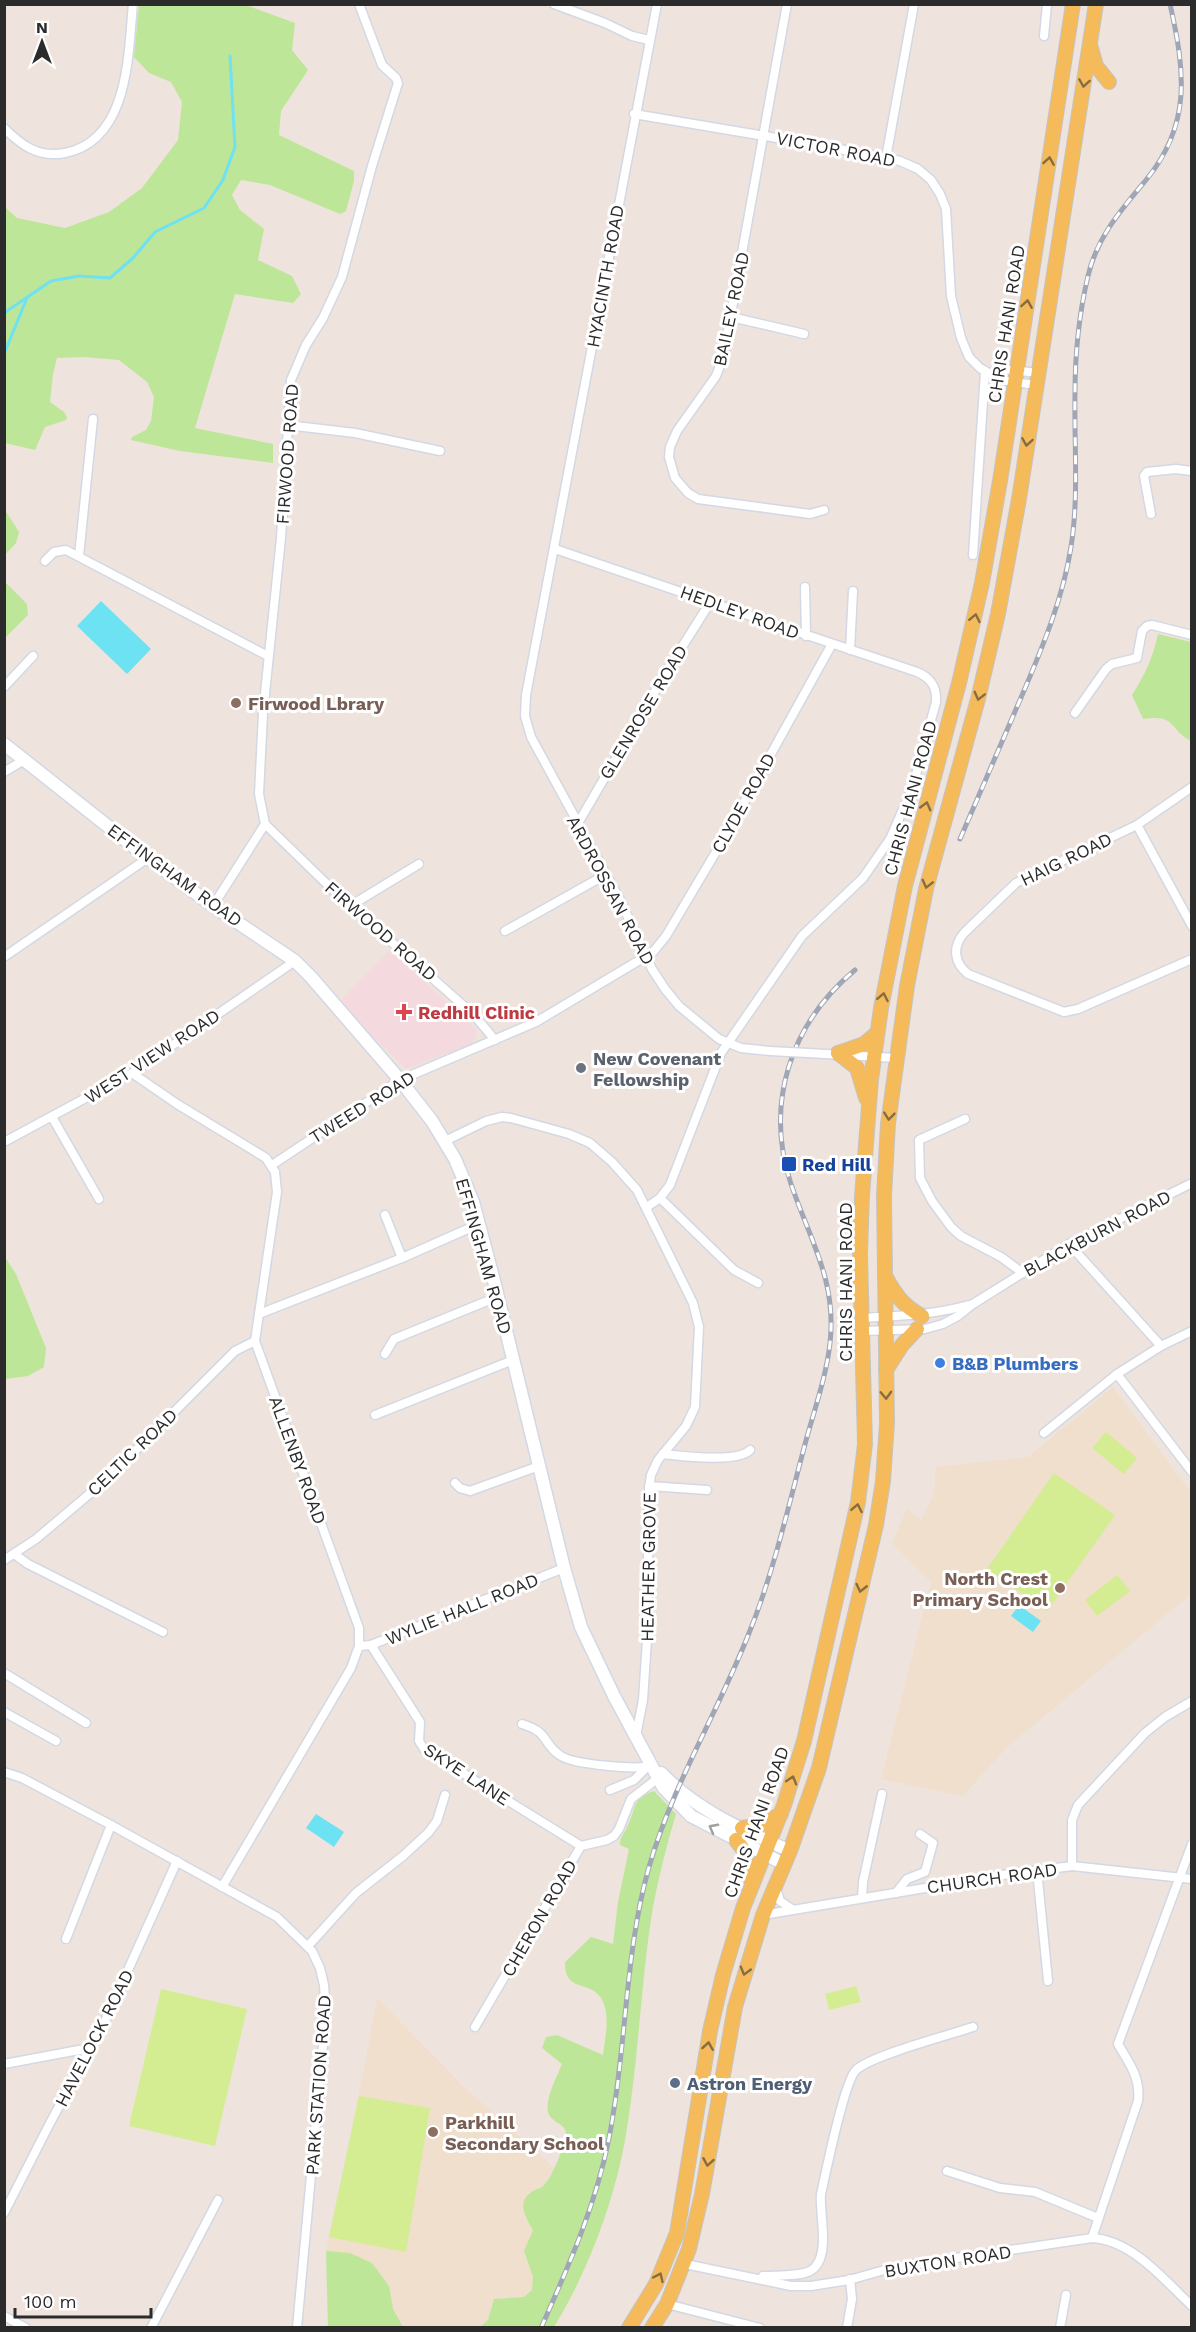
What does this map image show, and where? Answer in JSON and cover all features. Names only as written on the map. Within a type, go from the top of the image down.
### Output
[{"type":"main road","points":[[652,2328],[667,2304],[685,2264],[702,2194],[735,2007],[763,1915],[819,1768],[876,1525],[883,1481],[887,1431],[884,1196],[888,1124],[906,987],[926,889],[978,699],[998,614],[1096,4]]},
{"type":"main road","name":"CHRIS HANI ROAD","points":[[629,2328],[656,2284],[676,2233],[710,2031],[723,1975],[743,1908],[781,1814],[804,1741],[858,1502],[865,1444],[860,1254],[868,1109],[877,1033],[905,886],[962,673],[980,592],[1073,5]]},
{"type":"main road","points":[[1090,46],[1096,66],[1110,82]]},
{"type":"main road","points":[[838,1053],[864,1044],[877,1033]]},
{"type":"main road","points":[[838,1053],[857,1068],[868,1109]]},
{"type":"main road","points":[[884,1274],[897,1298],[920,1322],[885,1371]]},
{"type":"main road","points":[[752,1886],[746,1853],[739,1834],[781,1814]]},
{"type":"street","points":[[4,128],[30,150],[45,154],[74,151],[94,140],[109,124],[122,93],[129,54],[133,4]]},
{"type":"street","name":"FIRWOOD ROAD","points":[[359,4],[382,65],[397,79],[397,90],[372,166],[342,278],[323,318],[306,345],[291,380],[281,538],[268,656],[259,794],[265,824],[350,906],[438,981],[474,1015],[495,1040]]},
{"type":"street","points":[[554,4],[596,19],[632,36],[649,40]]},
{"type":"street","name":"HYACINTH ROAD","points":[[555,549],[634,114],[657,4]]},
{"type":"street","name":"BAILEY ROAD","points":[[787,4],[723,358],[716,376],[671,440],[669,457],[675,478],[688,493],[712,502],[810,514],[824,510]]},
{"type":"street","points":[[886,158],[914,4]]},
{"type":"street","points":[[1044,36],[1047,4]]},
{"type":"street","name":"VICTOR ROAD","points":[[634,114],[900,160],[918,170],[932,180],[940,194],[947,217],[951,296],[957,323],[969,357],[1000,380],[1016,376],[1037,379]]},
{"type":"street","points":[[731,317],[804,334]]},
{"type":"street","points":[[973,555],[987,372]]},
{"type":"street","points":[[80,556],[93,419]]},
{"type":"street","points":[[287,425],[345,432],[440,451]]},
{"type":"street","points":[[1151,514],[1144,482],[1147,472],[1176,469],[1191,471]]},
{"type":"street","name":"HEDLEY ROAD","points":[[555,549],[924,675],[935,687],[936,702],[912,789],[890,839],[863,878],[802,936],[727,1043]]},
{"type":"street","name":"ARDROSSAN ROAD","points":[[555,549],[526,695],[525,716],[531,737],[629,917],[660,981],[680,1006],[710,1034],[741,1048],[896,1058]]},
{"type":"street","points":[[45,561],[58,550],[66,550],[268,656]]},
{"type":"street","points":[[805,587],[806,636]]},
{"type":"street","points":[[850,650],[853,591]]},
{"type":"street","name":"GLENROSE ROAD","points":[[577,825],[665,674],[711,601]]},
{"type":"street","points":[[1076,713],[1106,669],[1112,664],[1137,658],[1144,628],[1152,625],[1191,635]]},
{"type":"street","name":"CLYDE ROAD","points":[[647,957],[661,944],[680,914],[832,644]]},
{"type":"street","points":[[4,687],[33,656]]},
{"type":"street","name":"EFFINGHAM ROAD","points":[[4,744],[148,858],[213,906],[295,961],[400,1080],[445,1141],[472,1202],[564,1568],[581,1627],[650,1766],[660,1777],[668,1794],[691,1816],[739,1834],[787,1857]]},
{"type":"street","points":[[4,772],[24,760]]},
{"type":"street","name":"HAIG ROAD","points":[[1191,787],[1137,825],[1016,883],[964,933],[958,942],[956,953],[958,963],[973,977],[1064,1012],[1070,1012],[1191,959]]},
{"type":"street","points":[[213,906],[265,824]]},
{"type":"street","points":[[1137,825],[1191,926]]},
{"type":"street","points":[[4,957],[148,858]]},
{"type":"street","points":[[350,906],[419,864]]},
{"type":"street","points":[[505,931],[605,874]]},
{"type":"street","name":"TWEED ROAD","points":[[272,1165],[400,1080],[544,1017],[647,957]]},
{"type":"street","name":"WEST VIEW ROAD","points":[[4,1142],[132,1073],[295,961]]},
{"type":"street","points":[[647,1207],[660,1198],[670,1185],[709,1080],[727,1043]]},
{"type":"street","points":[[132,1073],[177,1104],[258,1152],[272,1165]]},
{"type":"street","points":[[52,1117],[99,1199]]},
{"type":"street","name":"HEATHER GROVE","points":[[445,1141],[486,1120],[502,1117],[569,1134],[597,1147],[630,1179],[647,1207],[693,1303],[699,1328],[695,1407],[686,1426],[663,1454],[651,1475],[649,1486],[644,1700],[636,1736]]},
{"type":"street","points":[[965,1119],[922,1138],[918,1144],[921,1178],[932,1201],[951,1227],[961,1236],[1001,1257],[1023,1273]]},
{"type":"street","name":"ALLENBY ROAD","points":[[222,1887],[351,1668],[359,1646],[359,1628],[355,1612],[255,1341],[277,1192],[277,1182],[272,1165]]},
{"type":"street","name":"BLACKBURN ROAD","points":[[862,1324],[920,1322],[943,1324],[1069,1244],[1191,1183]]},
{"type":"street","points":[[660,1198],[734,1270],[758,1283]]},
{"type":"street","points":[[385,1215],[402,1258]]},
{"type":"street","points":[[259,1314],[402,1258],[472,1227]]},
{"type":"street","points":[[1069,1244],[1161,1346]]},
{"type":"street","points":[[385,1354],[394,1340],[497,1297]]},
{"type":"street","name":"BLACKBURN ROAD","points":[[862,1324],[920,1322],[942,1312],[973,1304]]},
{"type":"street","points":[[1044,1433],[1117,1374],[1161,1346],[1191,1331]]},
{"type":"street","name":"CELTIC ROAD","points":[[4,1560],[36,1539],[106,1480],[235,1351],[255,1341]]},
{"type":"street","points":[[375,1414],[513,1359]]},
{"type":"street","points":[[1117,1374],[1191,1472]]},
{"type":"street","points":[[663,1454],[732,1457],[744,1455],[750,1450]]},
{"type":"street","points":[[455,1482],[460,1488],[470,1491],[539,1466]]},
{"type":"street","points":[[649,1486],[707,1490]]},
{"type":"street","points":[[14,1554],[28,1564],[163,1632]]},
{"type":"street","name":"WYLIE HALL ROAD","points":[[359,1646],[371,1645],[564,1568]]},
{"type":"street","name":"SKYE LANE","points":[[371,1645],[420,1722],[419,1741],[424,1749],[581,1846]]},
{"type":"street","points":[[4,1673],[87,1723]]},
{"type":"street","points":[[1072,1866],[1072,1820],[1078,1805],[1145,1733],[1191,1701]]},
{"type":"street","points":[[4,1712],[56,1742]]},
{"type":"street","points":[[522,1724],[540,1732],[556,1752],[568,1759],[618,1766],[650,1766]]},
{"type":"street","points":[[610,1790],[634,1780],[650,1766]]},
{"type":"street","name":"PARK STATION ROAD","points":[[4,1773],[21,1778],[111,1825],[277,1917],[308,1946],[320,1968],[326,2012],[297,2328]]},
{"type":"street","name":"CHERON ROAD","points":[[475,2027],[581,1846],[614,1836],[631,1798],[660,1777]]},
{"type":"street","points":[[862,1898],[863,1882],[882,1794]]},
{"type":"street","points":[[308,1946],[356,1893],[404,1856],[428,1833],[437,1821],[445,1795]]},
{"type":"street","points":[[66,1939],[111,1825]]},
{"type":"street","points":[[896,1893],[905,1881],[924,1873],[927,1869],[933,1843],[931,1839],[920,1834]]},
{"type":"street","points":[[1092,2238],[1138,2101],[1139,2090],[1135,2072],[1118,2044],[1191,1844]]},
{"type":"street","name":"HAVELOCK ROAD","points":[[4,2213],[48,2125],[90,2051],[177,1861]]},
{"type":"street","name":"CHURCH ROAD","points":[[763,1915],[1072,1866],[1191,1879]]},
{"type":"street","points":[[1037,1870],[1048,1981]]},
{"type":"street","points":[[776,1883],[780,1901],[793,1909]]},
{"type":"street","points":[[753,2276],[805,2272],[816,2266],[821,2257],[824,2245],[821,2194],[854,2072],[869,2061],[973,2027]]},
{"type":"street","points":[[4,2064],[79,2049],[90,2051]]},
{"type":"street","points":[[947,2171],[1000,2188],[1035,2192],[1098,2218]]},
{"type":"street","points":[[151,2328],[218,2200]]},
{"type":"street","name":"BUXTON ROAD","points":[[685,2264],[753,2276],[791,2286],[811,2286],[896,2267],[1092,2238],[1102,2239],[1131,2252],[1191,2306]]},
{"type":"street","points":[[847,2328],[852,2299],[850,2279]]},
{"type":"street","points":[[1060,2328],[1066,2295]]},
{"type":"street","points":[[667,2304],[760,2328]]},
{"type":"street","points":[[4,2316],[26,2328]]},
{"type":"shaded area","name":"Redhill Clinic","points":[[390,950],[477,1030],[471,1044],[406,1069],[365,1029],[342,1001]]},
{"type":"shaded area","name":"North Crest Primary School","points":[[1113,1387],[1191,1493],[1191,1594],[1006,1748],[963,1796],[881,1779],[931,1582],[892,1543],[907,1509],[921,1520],[934,1494],[936,1467],[1028,1457]]},
{"type":"shaded area","name":"Parkhill Secondary School","points":[[377,1998],[465,2088],[554,2168],[544,2186],[528,2194],[524,2217],[533,2229],[524,2251],[533,2277],[532,2290],[524,2297],[494,2299],[488,2320],[480,2327],[328,2328],[326,2251]]},
{"type":"green space","points":[[139,5],[246,5],[295,23],[292,50],[308,70],[281,111],[279,135],[354,171],[354,181],[346,211],[340,214],[270,185],[241,180],[232,195],[240,210],[264,229],[258,260],[292,276],[301,294],[293,303],[235,294],[195,428],[273,444],[273,463],[180,451],[131,440],[132,437],[146,430],[151,421],[154,397],[147,382],[119,360],[84,357],[57,358],[50,402],[64,412],[66,420],[45,427],[35,450],[5,443],[5,207],[17,218],[65,228],[109,212],[142,188],[178,140],[182,102],[171,82],[149,73],[134,57]]},
{"type":"green space","points":[[5,510],[19,532],[16,543],[5,555]]},
{"type":"green space","points":[[5,582],[27,604],[28,615],[5,638]]},
{"type":"green space","points":[[1158,634],[1191,642],[1191,741],[1167,721],[1154,718],[1143,719],[1132,695],[1148,666]]},
{"type":"green space","points":[[5,1257],[16,1274],[46,1348],[44,1367],[28,1376],[5,1379]]},
{"type":"green space","points":[[1106,1432],[1137,1458],[1124,1474],[1092,1448]]},
{"type":"green space","points":[[1054,1473],[1115,1515],[1047,1611],[987,1569]]},
{"type":"green space","points":[[1117,1575],[1130,1591],[1097,1616],[1085,1600]]},
{"type":"green space","points":[[654,1791],[676,1814],[653,1907],[627,2128],[609,2205],[590,2257],[554,2327],[480,2327],[488,2320],[494,2299],[524,2297],[532,2290],[533,2277],[524,2251],[533,2230],[524,2211],[524,2201],[530,2193],[543,2186],[550,2177],[566,2136],[564,2128],[549,2116],[548,2112],[550,2094],[562,2064],[542,2048],[546,2037],[557,2035],[603,2055],[606,2026],[604,2005],[601,1998],[591,1989],[569,1978],[565,1962],[591,1937],[613,1944],[618,1902],[629,1849],[620,1845],[621,1840],[635,1805],[641,1797]]},
{"type":"green space","points":[[856,1986],[861,2002],[829,2010],[825,1994]]},
{"type":"green space","points":[[161,1989],[247,2009],[215,2146],[129,2126]]},
{"type":"green space","points":[[359,2096],[430,2108],[406,2252],[329,2237]]},
{"type":"green space","points":[[326,2251],[350,2253],[372,2263],[389,2286],[393,2309],[403,2327],[328,2327]]},
{"type":"water","points":[[101,601],[151,649],[127,674],[77,626]]},
{"type":"water","points":[[1019,1605],[1041,1621],[1033,1632],[1011,1616]]},
{"type":"water","points":[[316,1814],[344,1832],[334,1847],[306,1828]]},
{"type":"waterway","points":[[4,313],[51,281],[79,276],[110,278],[133,258],[155,232],[204,208],[223,180],[235,147],[230,56]]},
{"type":"waterway","points":[[4,354],[27,298]]},
{"type":"railway","points":[[960,839],[1038,658],[1063,585],[1071,547],[1075,509],[1075,378],[1082,305],[1097,249],[1119,213],[1161,159],[1178,117],[1181,74],[1170,4]]},
{"type":"railway","points":[[541,2328],[581,2234],[597,2187],[609,2138],[635,1934],[649,1867],[671,1806],[739,1658],[767,1584],[826,1370],[830,1343],[830,1300],[820,1261],[791,1184],[783,1154],[781,1124],[783,1095],[789,1067],[814,1014],[855,970]]},
{"type":"place","name":"Firwood Lbrary","points":[[236,703]]},
{"type":"place","name":"Redhill Clinic","points":[[404,1012]]},
{"type":"place","name":"New Covenant Fellowship","points":[[581,1068]]},
{"type":"place","name":"Red Hill","points":[[789,1164]]},
{"type":"place","name":"B&B Plumbers","points":[[940,1363]]},
{"type":"place","name":"North Crest Primary School","points":[[1060,1588]]},
{"type":"place","name":"Astron Energy","points":[[675,2083]]},
{"type":"place","name":"Parkhill Secondary School","points":[[433,2132]]}]
